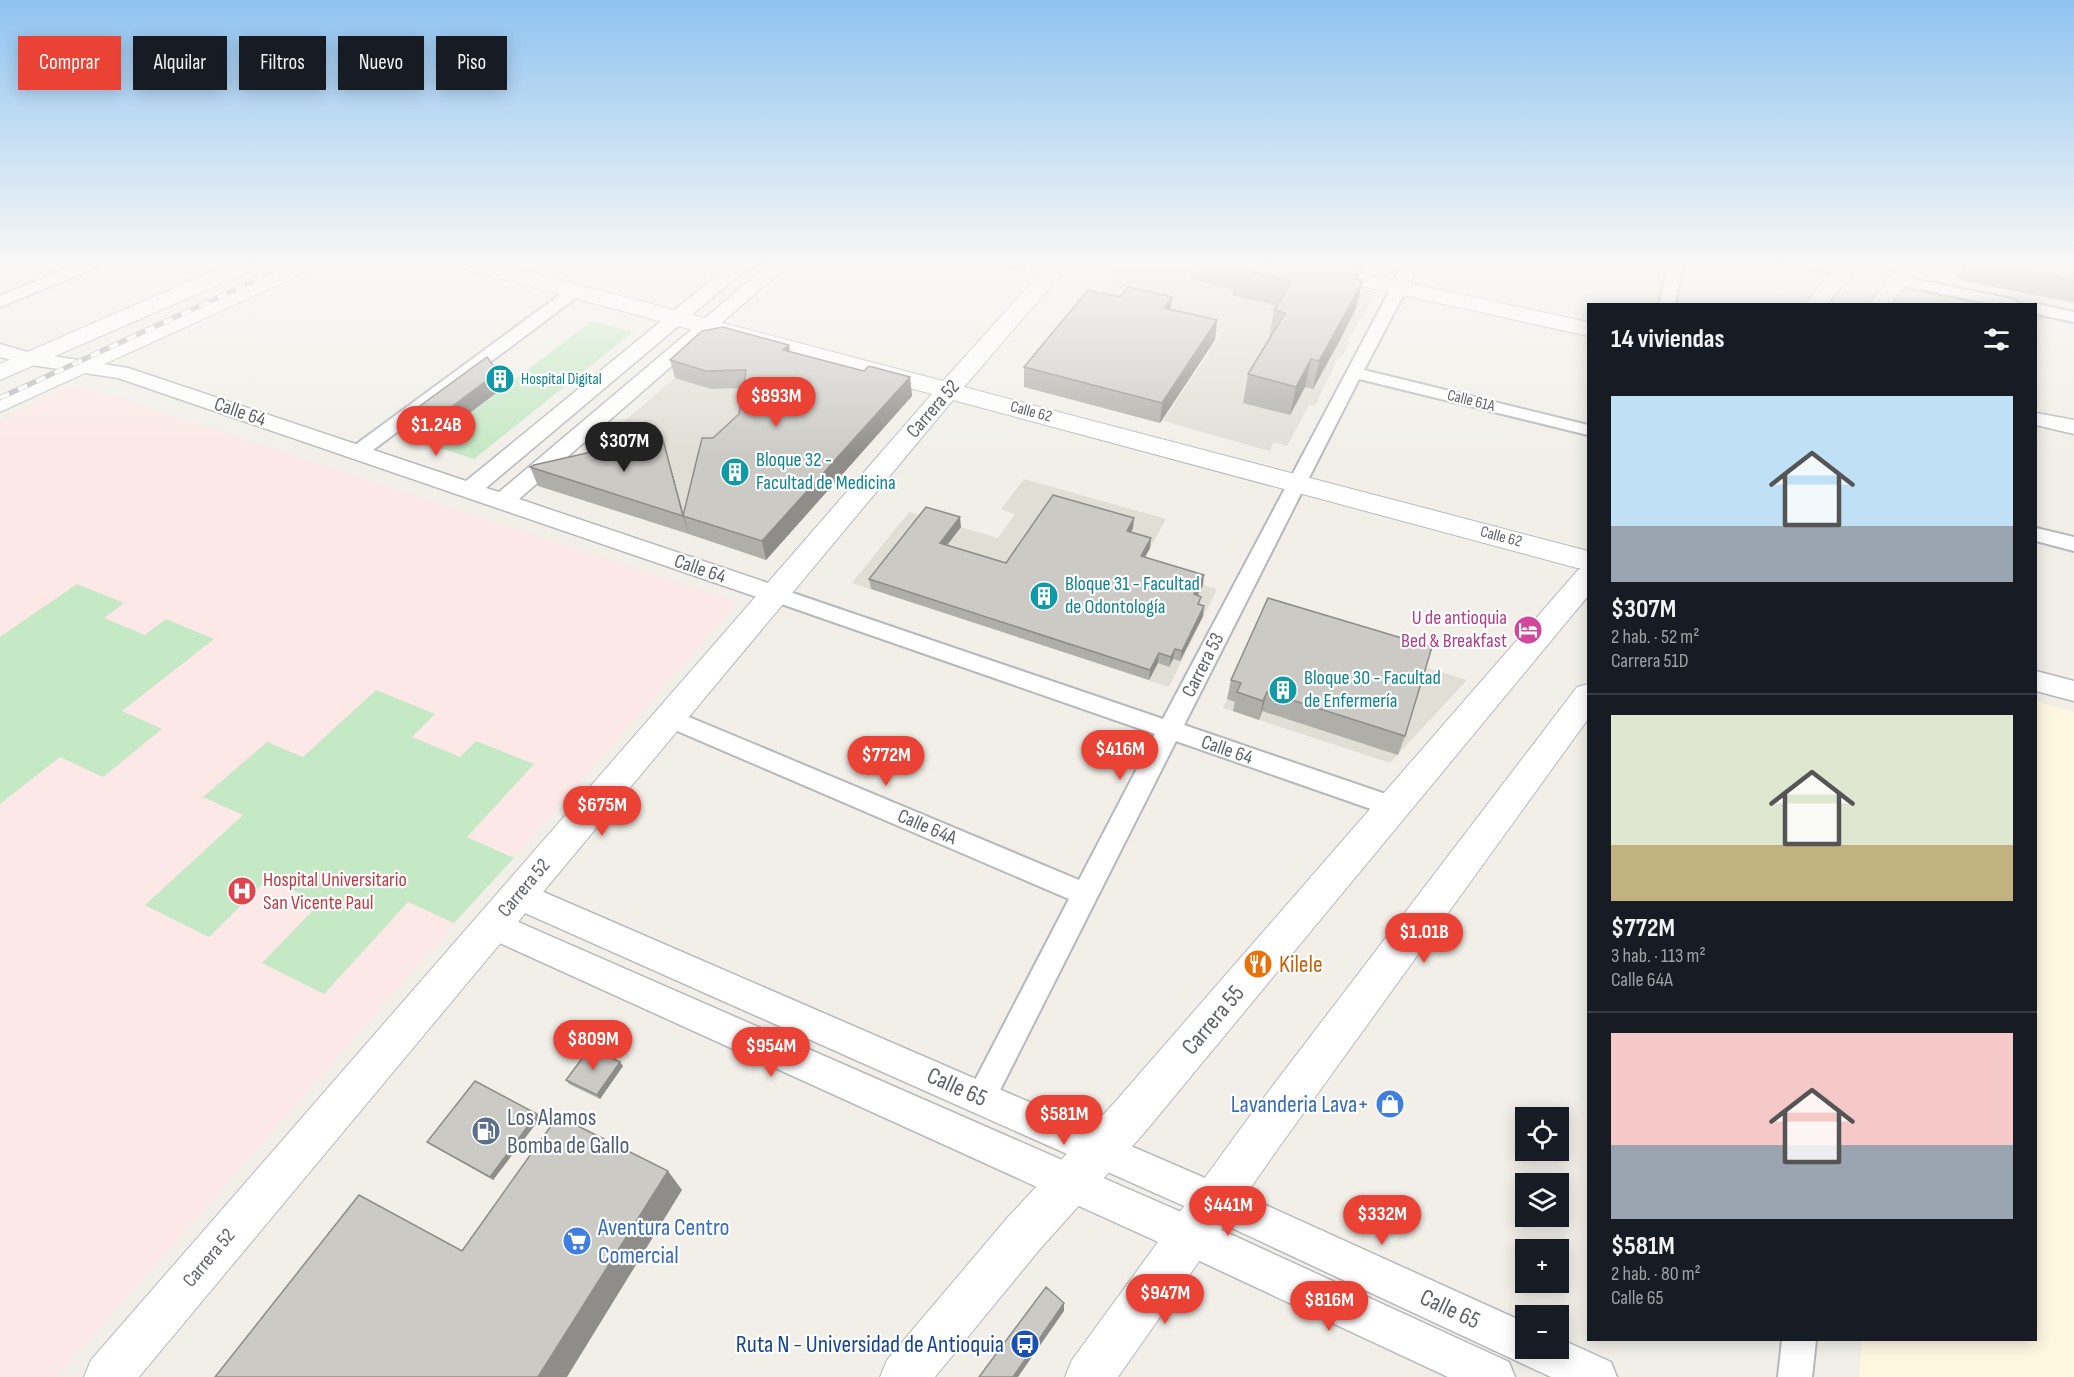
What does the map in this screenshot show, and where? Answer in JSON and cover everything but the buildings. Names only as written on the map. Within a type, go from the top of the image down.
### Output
[{"type":"main road","points":[[0,405],[17,389],[23,375],[14,361],[93,328]]},
{"type":"main road","points":[[0,405],[165,328]]},
{"type":"main road","name":"Calle 62","points":[[717,328],[1587,561]]},
{"type":"main road","name":"Carrera 52","points":[[108,1377],[774,594],[1003,328]]},
{"type":"main road","name":"Carrera 55","points":[[904,1377],[1024,1233],[1101,1150],[1587,578]]},
{"type":"main road","points":[[1089,1377],[1202,1218],[1587,697]]},
{"type":"street","points":[[358,452],[525,328]]},
{"type":"street","points":[[469,490],[666,328]]},
{"type":"street","points":[[502,502],[705,328]]},
{"type":"street","name":"Carrera 53","points":[[981,1098],[1378,328]]},
{"type":"street","name":"Calle 64","points":[[14,361],[86,365],[121,372],[1394,807]]},
{"type":"street","name":"Calle 61A","points":[[1354,373],[1587,430]]},
{"type":"street","points":[[2037,419],[2074,427]]},
{"type":"street","points":[[2037,536],[2074,544]]},
{"type":"street","points":[[2037,681],[2074,691]]},
{"type":"street","name":"Calle 64A","points":[[669,718],[1085,894]]},
{"type":"street","name":"Calle 65","points":[[518,895],[1101,1150],[1202,1218],[1494,1377]]},
{"type":"street","name":"Calle 65","points":[[493,925],[1071,1183],[1202,1218],[1515,1340]]},
{"type":"street","points":[[1795,1377],[1799,1341]]},
{"type":"street","points":[[1558,1359],[1596,1377]]},
{"type":"shaded area","points":[[1110,328],[1221,330],[1160,423]]},
{"type":"shaded area","points":[[1217,328],[1355,328],[1315,406],[1309,405],[1287,446],[1274,442],[1270,451],[1163,421],[1224,330]]},
{"type":"shaded area","points":[[703,353],[871,384],[912,396],[766,560],[651,522],[563,475]]},
{"type":"shaded area","name":"Hospital Universitario San Vicente Paul","points":[[75,384],[738,602],[56,1377],[0,1377],[0,420]]},
{"type":"shaded area","name":"Bloque 31 - Facultad de Odontología","points":[[1024,479],[1166,519],[1140,566],[1217,589],[1169,687],[852,583],[909,512],[998,538],[1015,514],[1001,509]]},
{"type":"shaded area","name":"Bloque 30 - Facultad de Enfermería","points":[[1263,618],[1467,680],[1390,763],[1223,708]]},
{"type":"shaded area","points":[[2037,701],[2074,712],[2074,1377],[1859,1377],[1862,1341],[2037,1341]]},
{"type":"green space","points":[[582,328],[619,328],[633,332],[474,459],[429,444]]},
{"type":"green space","points":[[77,584],[124,603],[104,618],[145,635],[166,619],[214,639],[122,711],[162,729],[103,777],[60,757],[0,804],[0,637]]},
{"type":"green space","points":[[376,690],[435,714],[412,737],[460,757],[476,741],[534,764],[467,837],[514,858],[454,923],[408,902],[324,994],[262,963],[320,903],[268,879],[209,937],[145,905],[243,815],[203,797],[267,742],[303,757]]},
{"type":"railway","points":[[0,398],[151,328]]},
{"type":"place","name":"Hospital Digital","points":[[500,379]]},
{"type":"place","name":"Bloque 32 - Facultad de Medicina","points":[[735,472]]},
{"type":"place","name":"Bloque 31 - Facultad de Odontología","points":[[1044,596]]},
{"type":"place","name":"U de antioquia Bed & Breakfast","points":[[1528,630]]},
{"type":"place","name":"Bloque 30 - Facultad de Enfermería","points":[[1283,690]]},
{"type":"place","name":"Hospital Universitario San Vicente Paul","points":[[242,891]]},
{"type":"place","name":"Kilele","points":[[1258,964]]},
{"type":"place","name":"Lavanderia Lava+","points":[[1390,1104]]},
{"type":"place","name":"Los Alamos Bomba de Gallo","points":[[486,1131]]},
{"type":"place","name":"Aventura Centro Comercial","points":[[577,1241]]},
{"type":"place","name":"Ruta N - Universidad de Antioquia","points":[[1025,1344]]}]
